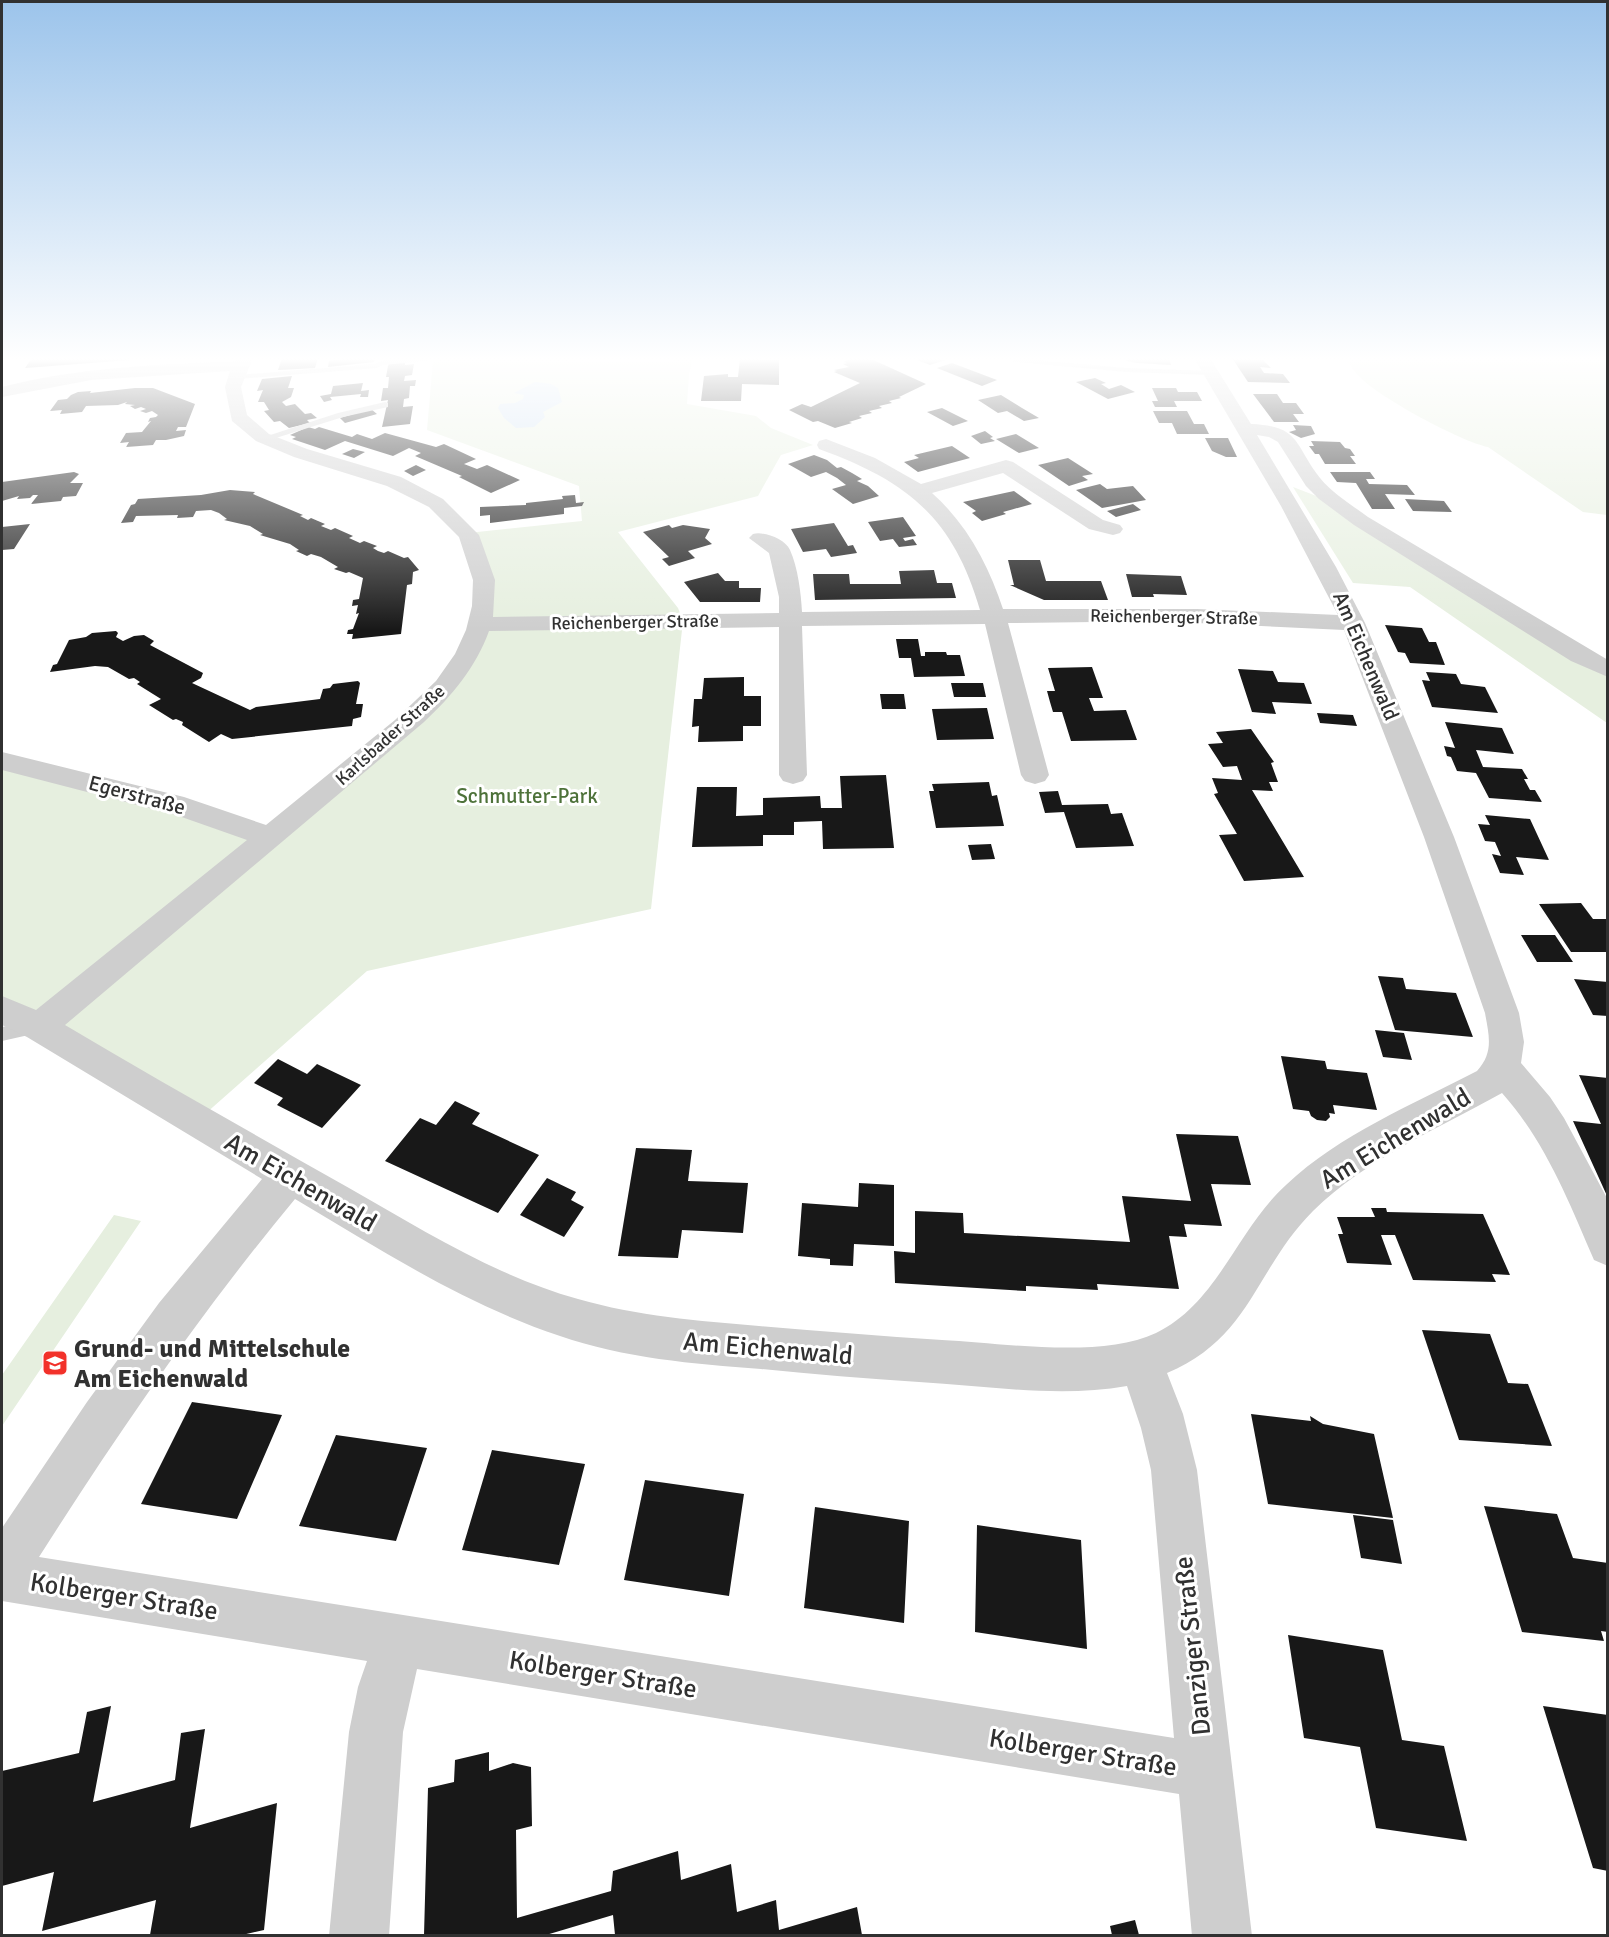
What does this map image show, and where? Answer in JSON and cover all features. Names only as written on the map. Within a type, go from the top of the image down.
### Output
[{"type":"street","name":"Karlsbader Straße","points":[[39,1027],[422,710],[453,675],[473,643],[480,624],[484,594],[482,566],[468,532],[451,513],[414,489],[396,481],[287,448]]},
{"type":"street","points":[[834,448],[887,472],[916,491],[932,503],[957,532],[979,573],[994,616],[1035,775]]},
{"type":"street","name":"Am Eichenwald","points":[[2,1010],[39,1027],[472,1280],[525,1303],[588,1323],[665,1339],[886,1359],[1057,1368],[1096,1368],[1139,1362],[1176,1347],[1205,1327],[1228,1299],[1279,1219],[1308,1190],[1343,1163],[1490,1082],[1503,1069],[1507,1042],[1502,1013],[1440,837],[1353,623],[1315,548],[1256,448]]},
{"type":"street","points":[[1292,448],[1313,482],[1326,495],[1361,521],[1580,656],[1608,670]]},
{"type":"street","points":[[916,491],[1006,466],[1096,525],[1113,529]]},
{"type":"street","points":[[760,538],[779,550],[788,582],[793,774]]},
{"type":"street","name":"Reichenberger Straße","points":[[480,624],[994,616],[1197,616],[1353,623]]},
{"type":"street","name":"Egerstraße","points":[[2,761],[184,807],[270,837]]},
{"type":"street","points":[[1503,1069],[1527,1092],[1550,1125],[1570,1161],[1608,1246]]},
{"type":"street","points":[[2,1571],[54,1490],[191,1294],[237,1235],[290,1175]]},
{"type":"street","name":"Danziger Straße","points":[[1139,1362],[1154,1393],[1165,1424],[1174,1470],[1222,1935]]},
{"type":"street","name":"Kolberger Straße","points":[[2,1576],[1205,1771]]},
{"type":"street","points":[[359,1935],[376,1732],[385,1687],[400,1641]]},
{"type":"lane","points":[[2,1034],[39,1027]]},
{"type":"green space","name":"Schmutter-Park","points":[[477,448],[802,448],[781,455],[758,496],[618,532],[678,608],[683,621],[651,909],[367,971],[196,1122],[39,1027],[2,1010],[2,761],[129,792],[270,837],[402,729],[480,624],[468,533],[582,521],[579,486]]},
{"type":"green space","points":[[1490,448],[1607,448],[1607,515],[1583,512]]},
{"type":"green space","points":[[1293,487],[1319,497],[1607,676],[1607,723],[1410,587],[1353,583]]},
{"type":"green space","points":[[114,1215],[141,1221],[2,1426],[2,1375]]},
{"type":"building","points":[[369,448],[408,448],[393,456]]},
{"type":"building","points":[[410,448],[453,448],[476,459],[464,464],[477,469],[487,465],[520,480],[491,493],[459,477],[462,476],[415,456],[421,453]]},
{"type":"building","points":[[942,448],[956,448],[970,458],[918,472],[904,462],[919,458],[914,455]]},
{"type":"building","points":[[1011,448],[1037,448],[1019,453]]},
{"type":"building","points":[[1211,448],[1233,448],[1237,457],[1226,457]]},
{"type":"building","points":[[1311,448],[1350,449],[1355,456],[1350,456],[1356,464],[1325,464],[1319,454],[1315,454]]},
{"type":"building","points":[[353,449],[365,452],[354,458],[342,454]]},
{"type":"building","points":[[814,455],[862,479],[857,481],[868,486],[879,496],[853,504],[832,489],[846,485],[837,478],[826,472],[811,477],[788,464]]},
{"type":"building","points":[[1068,458],[1093,474],[1082,476],[1088,480],[1069,486],[1038,465]]},
{"type":"building","points":[[416,465],[426,470],[413,476],[404,471]]},
{"type":"building","points":[[74,472],[79,474],[70,483],[83,483],[76,496],[63,497],[61,501],[31,504],[38,495],[17,499],[19,496],[2,501],[2,482]]},
{"type":"building","points":[[1330,472],[1370,472],[1375,479],[1366,479],[1369,484],[1407,485],[1415,495],[1385,494],[1395,509],[1372,509],[1356,483],[1337,482]]},
{"type":"building","points":[[1100,484],[1107,489],[1133,486],[1146,500],[1102,508],[1076,490]]},
{"type":"building","points":[[230,490],[255,492],[253,494],[303,515],[300,516],[308,520],[311,518],[325,524],[321,526],[331,530],[335,528],[353,536],[349,538],[360,543],[364,541],[377,546],[373,548],[378,551],[384,553],[388,551],[404,558],[408,557],[419,570],[413,572],[412,584],[407,585],[401,634],[352,639],[353,634],[347,634],[348,630],[353,629],[359,613],[356,614],[358,605],[352,606],[353,600],[359,599],[363,578],[334,569],[338,567],[321,557],[311,554],[307,556],[296,551],[299,550],[290,544],[260,535],[263,534],[250,526],[224,520],[227,519],[219,513],[211,510],[196,511],[193,517],[177,518],[178,515],[136,516],[133,522],[121,523],[131,505],[135,504],[138,499],[201,495]]},
{"type":"building","points":[[1014,491],[1032,504],[982,521],[972,513],[976,511],[963,502]]},
{"type":"building","points":[[575,495],[576,503],[584,502],[582,506],[564,508],[564,514],[490,523],[490,515],[480,516],[480,507],[526,505],[526,503],[563,499],[562,496]]},
{"type":"building","points":[[1405,499],[1444,501],[1452,512],[1413,511]]},
{"type":"building","points":[[1133,504],[1141,510],[1116,517],[1107,511]]},
{"type":"building","points":[[903,517],[916,536],[903,538],[905,541],[913,539],[917,545],[899,547],[893,539],[880,541],[868,522]]},
{"type":"building","points":[[834,523],[848,546],[853,545],[857,553],[831,557],[826,549],[803,552],[791,529]]},
{"type":"building","points":[[30,524],[14,549],[2,550],[2,527]]},
{"type":"building","points":[[669,525],[672,528],[683,525],[710,529],[705,538],[712,544],[688,551],[695,558],[669,566],[662,559],[669,557],[643,532]]},
{"type":"building","points":[[1008,560],[1040,560],[1046,581],[1101,581],[1108,600],[1044,600],[1010,585],[1014,585]]},
{"type":"building","points":[[934,570],[937,583],[952,583],[956,598],[815,600],[813,574],[849,574],[850,584],[901,584],[899,571]]},
{"type":"building","points":[[718,573],[725,581],[739,581],[739,588],[761,588],[760,602],[700,602],[684,582]]},
{"type":"building","points":[[1126,574],[1181,576],[1187,595],[1153,594],[1154,597],[1132,597]]},
{"type":"building","points":[[1385,625],[1422,628],[1429,642],[1436,642],[1445,665],[1410,663],[1405,653],[1398,652]]},
{"type":"building","points":[[116,631],[118,633],[116,637],[123,641],[144,635],[154,641],[150,645],[203,673],[201,678],[192,683],[250,710],[256,707],[320,699],[323,689],[330,688],[333,684],[358,681],[360,683],[356,704],[363,704],[361,717],[353,719],[352,726],[232,739],[221,734],[209,742],[182,725],[183,722],[173,720],[149,705],[161,699],[137,684],[140,682],[134,678],[129,679],[108,667],[95,666],[50,672],[53,665],[57,664],[69,640],[86,637],[92,633]]},
{"type":"building","points":[[896,639],[918,639],[921,656],[925,656],[925,652],[960,655],[965,676],[914,677],[911,658],[899,658]]},
{"type":"building","points":[[1092,667],[1103,698],[1089,698],[1094,711],[1126,710],[1137,740],[1071,741],[1062,712],[1053,712],[1047,691],[1055,691],[1048,668]]},
{"type":"building","points":[[1238,669],[1273,671],[1278,682],[1304,683],[1312,704],[1272,702],[1276,714],[1252,712]]},
{"type":"building","points":[[1426,672],[1456,674],[1461,684],[1485,687],[1498,713],[1432,707],[1422,680],[1430,681]]},
{"type":"building","points":[[744,677],[744,696],[761,696],[761,726],[743,726],[743,741],[698,742],[699,726],[692,727],[694,699],[702,699],[704,678]]},
{"type":"building","points":[[951,683],[983,683],[986,697],[954,697]]},
{"type":"building","points":[[880,694],[904,694],[906,709],[882,709]]},
{"type":"building","points":[[987,708],[994,739],[937,740],[932,709]]},
{"type":"building","points":[[1317,713],[1353,715],[1357,726],[1320,723]]},
{"type":"building","points":[[1445,722],[1502,728],[1514,754],[1476,750],[1483,767],[1522,769],[1528,779],[1524,779],[1530,790],[1535,790],[1542,802],[1489,798],[1476,773],[1457,771],[1451,757],[1447,756],[1444,746],[1455,748]]},
{"type":"building","points":[[1251,729],[1274,762],[1271,763],[1278,782],[1269,782],[1273,791],[1252,790],[1304,877],[1244,881],[1219,835],[1237,834],[1214,794],[1218,793],[1212,778],[1242,780],[1237,766],[1223,767],[1208,744],[1223,743],[1216,732]]},
{"type":"building","points":[[886,775],[894,848],[823,849],[822,821],[794,822],[794,835],[763,835],[763,846],[692,847],[697,787],[737,787],[736,816],[763,815],[763,798],[820,796],[821,808],[842,808],[840,776]]},
{"type":"building","points":[[989,782],[992,796],[997,795],[1004,826],[936,828],[929,791],[934,791],[932,784]]},
{"type":"building","points":[[1058,791],[1062,805],[1108,804],[1111,814],[1122,813],[1134,846],[1076,848],[1064,812],[1045,813],[1039,792]]},
{"type":"building","points":[[1485,815],[1530,819],[1549,860],[1516,857],[1524,875],[1500,873],[1492,854],[1501,856],[1495,842],[1485,841],[1478,824],[1490,825]]},
{"type":"building","points":[[991,844],[995,859],[972,860],[968,845]]},
{"type":"building","points":[[1581,903],[1593,919],[1608,919],[1608,952],[1571,952],[1539,904]]},
{"type":"building","points":[[1521,935],[1555,935],[1573,962],[1537,962]]},
{"type":"building","points":[[1378,976],[1403,978],[1406,989],[1456,993],[1473,1037],[1395,1030]]},
{"type":"building","points":[[1574,979],[1608,982],[1608,1016],[1593,1015]]},
{"type":"building","points":[[1375,1030],[1404,1033],[1412,1060],[1383,1057]]},
{"type":"building","points":[[1281,1056],[1325,1061],[1327,1069],[1367,1073],[1377,1110],[1333,1105],[1335,1114],[1329,1113],[1330,1117],[1326,1121],[1317,1120],[1311,1116],[1309,1111],[1293,1109]]},
{"type":"building","points":[[278,1059],[307,1074],[317,1064],[361,1085],[322,1128],[277,1105],[283,1098],[254,1083]]},
{"type":"building","points":[[1579,1075],[1608,1078],[1608,1198],[1573,1121],[1601,1124]]},
{"type":"building","points":[[455,1101],[480,1113],[472,1124],[539,1155],[498,1213],[385,1161],[420,1118],[436,1125]]},
{"type":"building","points":[[1176,1134],[1238,1136],[1251,1185],[1211,1184],[1222,1226],[1184,1224],[1187,1237],[1169,1236],[1179,1289],[1097,1284],[1098,1290],[1026,1286],[1026,1291],[895,1283],[894,1251],[915,1253],[915,1211],[963,1213],[964,1233],[1130,1242],[1122,1196],[1191,1201]]},
{"type":"building","points":[[636,1148],[692,1150],[688,1181],[748,1183],[743,1233],[682,1230],[678,1258],[618,1256]]},
{"type":"building","points":[[547,1178],[576,1192],[571,1200],[584,1207],[564,1237],[520,1215]]},
{"type":"building","points":[[859,1183],[894,1185],[894,1246],[854,1244],[853,1266],[830,1265],[830,1259],[798,1256],[802,1203],[858,1207]]},
{"type":"building","points":[[1371,1208],[1386,1208],[1387,1212],[1483,1214],[1510,1275],[1492,1274],[1496,1282],[1413,1280],[1395,1235],[1381,1235],[1392,1265],[1347,1263],[1338,1234],[1343,1234],[1337,1217],[1375,1217]]},
{"type":"building","points":[[1422,1330],[1490,1334],[1508,1383],[1528,1384],[1552,1446],[1459,1440]]},
{"type":"building","points":[[192,1402],[282,1415],[237,1519],[141,1504]]},
{"type":"building","points":[[1251,1414],[1311,1421],[1310,1416],[1323,1424],[1374,1434],[1393,1518],[1268,1504]]},
{"type":"building","points":[[336,1435],[427,1448],[396,1541],[299,1526]]},
{"type":"building","points":[[492,1450],[585,1464],[559,1565],[462,1550]]},
{"type":"building","points":[[645,1480],[744,1494],[729,1596],[624,1580]]},
{"type":"building","points":[[1484,1506],[1557,1514],[1573,1558],[1608,1563],[1608,1632],[1601,1631],[1604,1641],[1522,1632]]},
{"type":"building","points":[[815,1507],[909,1521],[904,1623],[804,1608]]},
{"type":"building","points":[[1353,1515],[1393,1520],[1402,1564],[1361,1558]]},
{"type":"building","points":[[977,1525],[1081,1540],[1087,1649],[975,1632]]},
{"type":"building","points":[[1288,1635],[1383,1650],[1402,1740],[1444,1746],[1467,1841],[1376,1828],[1360,1747],[1304,1738]]},
{"type":"building","points":[[111,1706],[93,1802],[175,1780],[181,1733],[205,1729],[190,1828],[277,1803],[264,1930],[242,1935],[150,1935],[156,1900],[42,1931],[54,1872],[2,1886],[2,1771],[79,1753],[87,1712]]},
{"type":"building","points":[[1543,1706],[1608,1715],[1608,1871],[1593,1868]]},
{"type":"building","points":[[489,1752],[489,1771],[513,1763],[531,1767],[532,1826],[516,1830],[517,1918],[611,1891],[613,1871],[678,1851],[681,1880],[731,1864],[737,1912],[776,1900],[779,1930],[857,1907],[862,1935],[615,1935],[613,1915],[546,1935],[424,1935],[428,1788],[454,1782],[455,1760]]},
{"type":"building","points":[[1135,1920],[1139,1935],[1112,1935],[1110,1926]]},
{"type":"place","name":"Grund- und Mittelschule Am Eichenwald","points":[[55,1363]]}]
